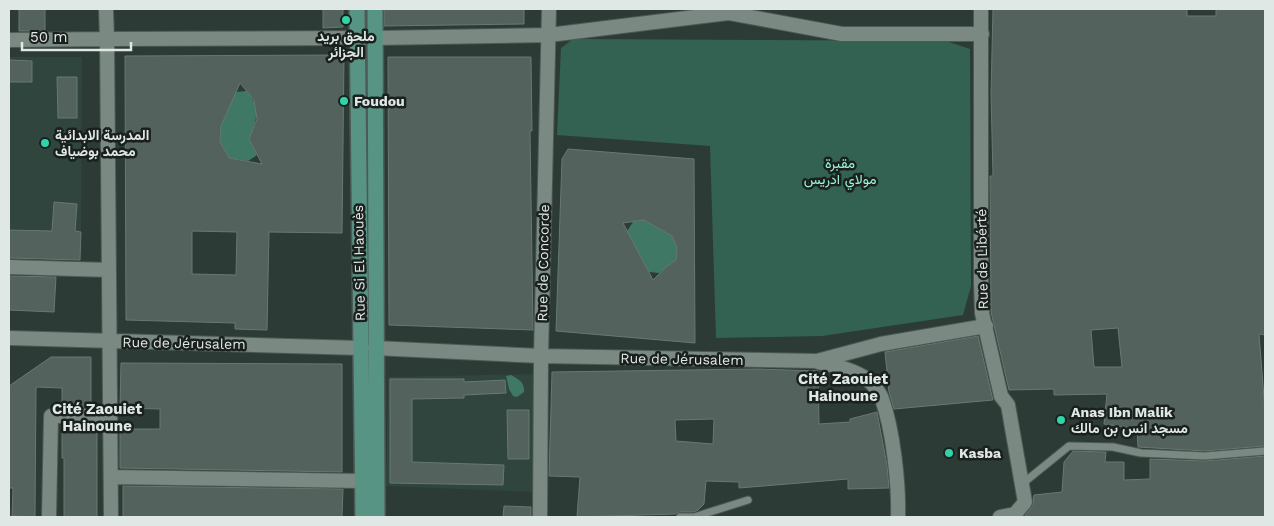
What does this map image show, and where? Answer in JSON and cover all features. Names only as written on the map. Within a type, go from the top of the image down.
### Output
[{"type":"street","points":[[106,9],[111,517]]},
{"type":"street","name":"Rue Si El Haouès","points":[[357,9],[368,348],[377,517]]},
{"type":"street","name":"Rue Si El Haouès","points":[[363,517],[362,481],[368,348],[376,38],[375,9]]},
{"type":"street","name":"Rue de Concorde","points":[[540,517],[541,356],[549,9]]},
{"type":"street","name":"Rue de Libérté","points":[[981,9],[982,313],[1001,396],[1008,405],[1025,502],[1015,514],[1000,517]]},
{"type":"street","points":[[9,40],[549,35],[732,10],[842,34],[982,34]]},
{"type":"street","points":[[9,267],[109,270]]},
{"type":"street","name":"Rue de Jérusalem","points":[[9,338],[368,348],[541,356],[817,362],[880,344],[986,326]]},
{"type":"street","points":[[817,362],[848,369],[868,380],[882,397],[889,429],[898,494],[898,517]]},
{"type":"street","points":[[49,517],[51,416],[110,416]]},
{"type":"street","points":[[111,477],[362,481]]},
{"type":"lane","points":[[1022,485],[1069,446],[1113,447],[1141,453],[1205,456],[1265,451]]},
{"type":"lane","points":[[680,517],[694,517],[748,500]]},
{"type":"shaded area","name":"المدرسة الابدائية محمد بوضياف","points":[[9,57],[82,57],[81,232],[9,229]]},
{"type":"shaded area","points":[[535,374],[535,492],[386,486],[388,377]],"holes":[[[412,379],[412,483],[390,483]],[[418,379],[464,379],[464,398],[418,399]],[[505,380],[506,393],[481,394],[481,381]],[[507,410],[529,410],[529,458],[508,459]],[[423,463],[503,465],[503,485],[423,483]]]},
{"type":"green space","name":"مقبرة مولاي ادريس","points":[[573,39],[946,41],[970,49],[971,286],[963,315],[822,336],[716,338],[710,146],[557,135],[561,48]]},
{"type":"green space","points":[[247,91],[256,109],[256,120],[249,139],[257,155],[248,161],[229,158],[220,142],[221,126],[236,92]]},
{"type":"green space","points":[[644,220],[672,236],[677,247],[676,260],[659,273],[649,272],[627,231],[633,222]]},
{"type":"green space","points":[[511,375],[520,381],[523,386],[524,392],[517,397],[513,396],[509,389],[506,376]]},
{"type":"building","points":[[19,9],[45,9],[45,31],[19,31]]},
{"type":"building","points":[[323,9],[343,9],[343,27],[323,28]]},
{"type":"building","points":[[384,9],[524,9],[524,24],[384,26]]},
{"type":"building","points":[[993,9],[1187,9],[1187,16],[1216,16],[1216,9],[1265,9],[1265,335],[1259,334],[1265,411],[1265,446],[1205,451],[1138,447],[1137,429],[1104,424],[1107,394],[1054,395],[1054,389],[1009,390],[991,312],[990,176],[993,176],[991,94]],"holes":[[[1118,328],[1122,367],[1094,367],[1091,330]]]},
{"type":"building","points":[[344,55],[342,233],[269,232],[267,330],[235,329],[235,323],[126,320],[125,56]],"holes":[[[240,83],[254,100],[257,119],[249,139],[262,164],[229,158],[220,142],[221,126]],[[192,231],[237,232],[236,275],[192,274]]]},
{"type":"building","points":[[388,57],[531,57],[532,131],[530,131],[533,330],[389,325]]},
{"type":"building","points":[[9,60],[32,61],[32,82],[9,82]]},
{"type":"building","points":[[57,77],[77,77],[77,118],[58,118]]},
{"type":"building","points":[[568,149],[694,159],[695,343],[556,331],[562,159]],"holes":[[[644,220],[672,236],[677,247],[676,260],[653,280],[623,223]]]},
{"type":"building","points":[[54,202],[77,204],[75,231],[81,232],[80,260],[9,258],[9,230],[52,231]]},
{"type":"building","points":[[9,276],[56,277],[54,312],[9,310]]},
{"type":"building","points":[[978,336],[993,400],[894,409],[889,392],[885,352]]},
{"type":"building","points":[[51,357],[91,357],[91,407],[62,407],[62,388],[36,387],[35,517],[12,516],[13,488],[9,488],[9,386]]},
{"type":"building","points":[[121,363],[342,364],[342,472],[120,468],[120,429],[160,429],[160,409],[120,408]]},
{"type":"building","points":[[757,369],[818,371],[819,424],[850,422],[850,419],[877,412],[887,465],[889,488],[848,489],[848,479],[739,488],[739,482],[706,481],[704,504],[693,512],[577,517],[580,477],[549,476],[552,372]],"holes":[[[714,419],[713,444],[676,441],[675,420]]]},
{"type":"building","points":[[390,379],[464,379],[464,382],[505,380],[506,393],[464,395],[464,398],[412,399],[412,462],[504,465],[503,485],[390,483]]},
{"type":"building","points":[[507,410],[529,410],[529,459],[508,459]]},
{"type":"building","points":[[62,430],[97,430],[97,517],[64,517]]},
{"type":"building","points":[[1073,451],[1106,452],[1105,462],[1124,462],[1124,480],[1150,479],[1150,459],[1205,461],[1265,456],[1265,517],[1024,517],[1033,505],[1034,495],[1062,492],[1064,462]]},
{"type":"building","points":[[123,486],[343,489],[342,517],[123,517]]},
{"type":"building","points":[[504,506],[531,507],[531,517],[503,517]]},
{"type":"place","name":"ملحق بريد الجزائر","points":[[346,20]]},
{"type":"place","name":"Foudou","points":[[344,101]]},
{"type":"place","name":"المدرسة الابدائية محمد بوضياف","points":[[45,143]]},
{"type":"place","name":"Anas Ibn Malik مسجد انس بن مالك","points":[[1061,420]]},
{"type":"place","name":"Kasba","points":[[949,453]]},
{"type":"district","name":"Cité Zaouiet Hainoune","points":[[843,388]]},
{"type":"district","name":"Cité Zaouiet Hainoune","points":[[97,418]]}]
